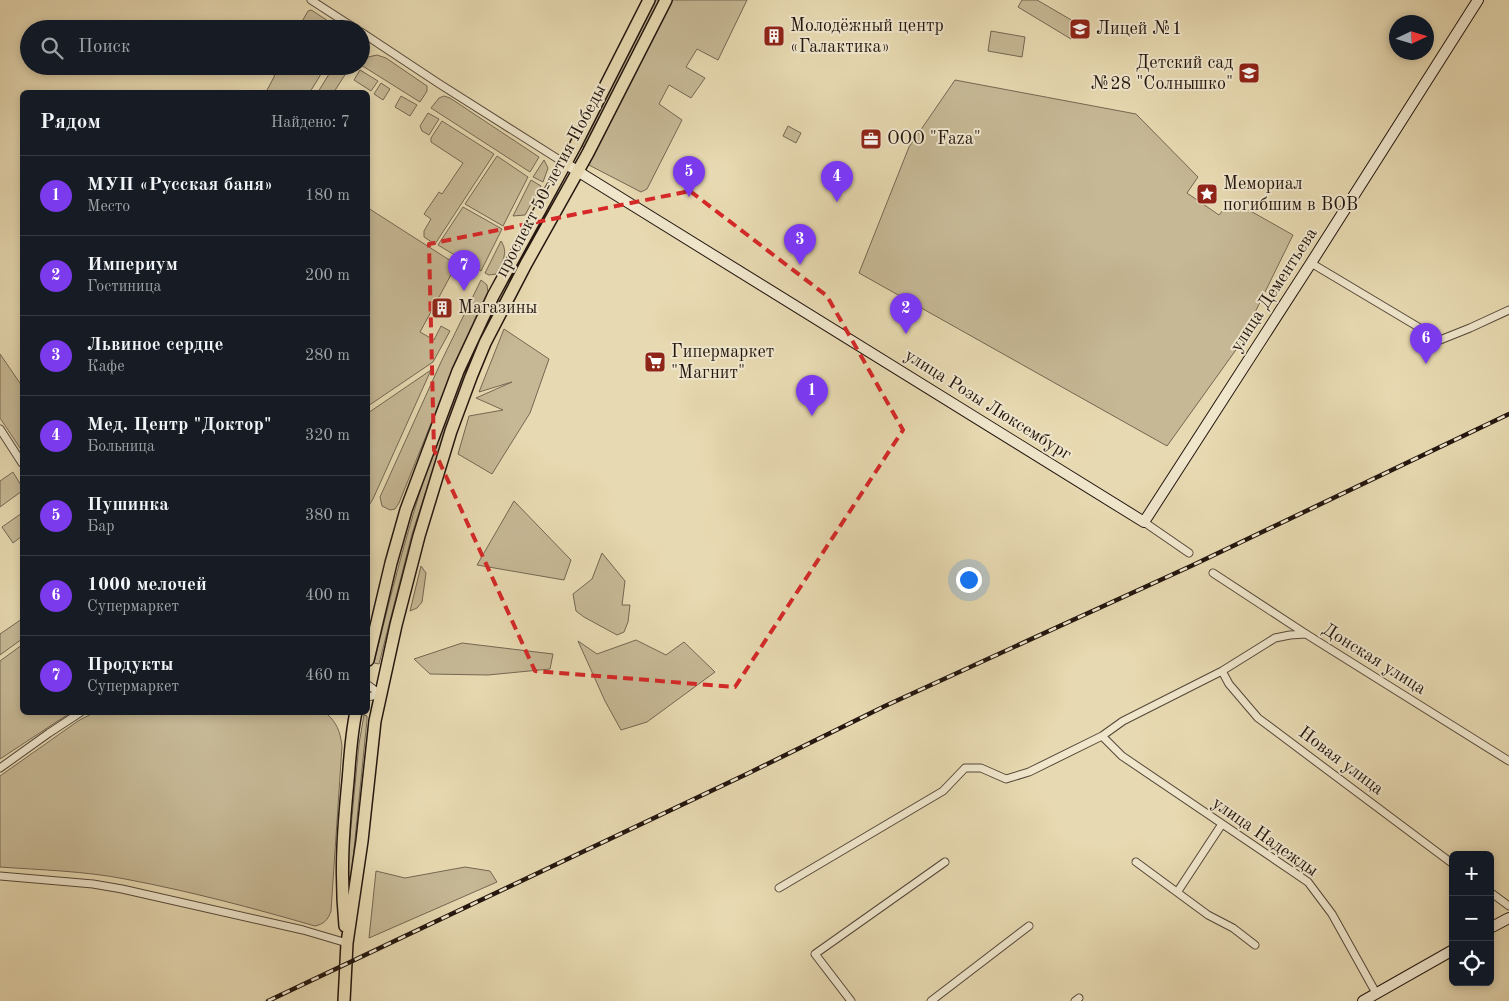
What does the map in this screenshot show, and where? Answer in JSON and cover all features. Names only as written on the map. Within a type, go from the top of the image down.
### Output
[{"type":"main road","name":"проспект 50-летия Победы","points":[[370,651],[390,563],[406,510],[458,371],[493,296],[566,164],[650,0]]},
{"type":"main road","name":"проспект 50-летия Победы","points":[[347,943],[380,694],[419,536],[451,431],[485,343],[578,171],[666,0]]},
{"type":"main road","points":[[344,1001],[347,943],[341,861],[356,715]]},
{"type":"street","points":[[311,0],[342,20]]},
{"type":"street","name":"улица Дементьева","points":[[1144,522],[1478,0]]},
{"type":"street","name":"улица Розы Люксембург","points":[[370,38],[566,164],[1144,522],[1189,553]]},
{"type":"street","points":[[1311,263],[1440,340],[1509,310]]},
{"type":"street","points":[[0,429],[20,460]]},
{"type":"street","name":"Донская улица","points":[[1213,573],[1306,634],[1509,760]]},
{"type":"street","points":[[779,888],[943,791],[965,768],[981,768],[1006,779],[1029,772],[1102,736],[1122,721],[1222,671],[1275,638],[1306,634]]},
{"type":"street","name":"Новая улица","points":[[1222,671],[1228,684],[1258,718],[1449,861]]},
{"type":"street","points":[[370,686],[380,694]]},
{"type":"street","points":[[370,696],[380,694]]},
{"type":"street","points":[[0,768],[77,715]]},
{"type":"street","name":"улица Надежды","points":[[1102,736],[1122,756],[1308,882],[1332,914],[1376,993]]},
{"type":"street","points":[[1178,891],[1222,824]]},
{"type":"street","points":[[851,1001],[815,954],[945,862]]},
{"type":"street","points":[[1136,862],[1178,891],[1208,915],[1233,928],[1255,945]]},
{"type":"street","points":[[0,876],[93,884],[122,889],[303,930],[347,943]]},
{"type":"street","points":[[1494,895],[1509,906]]},
{"type":"street","points":[[1494,926],[1509,918]]},
{"type":"street","points":[[931,1001],[1029,926]]},
{"type":"street","points":[[1363,1001],[1449,952]]},
{"type":"highlighted area","points":[[690,191],[827,296],[903,430],[735,687],[535,671],[434,450],[429,244]]},
{"type":"shaded area","points":[[655,0],[660,0],[585,147],[581,146]]},
{"type":"shaded area","points":[[671,0],[747,0],[718,60],[697,49],[686,67],[705,78],[691,98],[669,85],[659,104],[682,120],[647,189],[641,192],[587,164]]},
{"type":"shaded area","points":[[1022,0],[1037,0],[1080,25],[1071,39],[1018,7]]},
{"type":"shaded area","points":[[311,10],[326,20],[303,20],[308,11]]},
{"type":"shaded area","points":[[991,31],[1025,37],[1022,57],[988,51]]},
{"type":"shaded area","points":[[377,55],[386,58],[427,86],[427,91],[420,102],[370,71],[370,57]]},
{"type":"shaded area","points":[[274,75],[320,75],[311,90],[267,90]]},
{"type":"shaded area","points":[[328,75],[345,75],[335,90],[319,90]]},
{"type":"shaded area","points":[[357,75],[368,75],[378,81],[371,91],[354,80]]},
{"type":"shaded area","points":[[955,80],[1136,114],[1198,177],[1187,193],[1219,215],[1231,200],[1293,235],[1238,347],[1167,446],[859,273],[909,147]]},
{"type":"shaded area","points":[[381,83],[390,89],[383,100],[374,94]]},
{"type":"shaded area","points":[[401,96],[417,105],[410,116],[395,107]]},
{"type":"shaded area","points":[[444,96],[450,98],[539,157],[530,172],[431,108],[439,98]]},
{"type":"shaded area","points":[[428,113],[439,119],[429,135],[422,131],[420,126]]},
{"type":"shaded area","points":[[442,121],[494,154],[435,244],[424,237],[424,231],[431,219],[424,214],[439,192],[442,194],[463,163],[431,142],[431,138]]},
{"type":"shaded area","points":[[788,126],[801,133],[796,143],[783,136]]},
{"type":"shaded area","points":[[497,156],[528,177],[503,226],[465,204]]},
{"type":"shaded area","points":[[544,160],[548,168],[543,182],[533,177]]},
{"type":"shaded area","points":[[531,180],[541,186],[525,215],[513,216]]},
{"type":"shaded area","points":[[555,192],[559,194],[446,430],[412,534],[379,664],[374,663],[412,517],[448,409],[483,327]]},
{"type":"shaded area","points":[[463,207],[502,229],[481,271],[438,245]]},
{"type":"shaded area","points":[[370,209],[465,270],[461,278],[452,273],[420,332],[434,340],[441,326],[450,331],[433,362],[370,405]]},
{"type":"shaded area","points":[[501,241],[505,254],[504,258],[496,274],[489,275],[485,273]]},
{"type":"shaded area","points":[[481,280],[487,285],[488,293],[453,369],[399,503],[395,509],[390,510],[382,506],[380,497],[441,362]]},
{"type":"shaded area","points":[[504,329],[549,359],[530,413],[492,474],[458,454],[469,416],[503,410],[476,398],[512,382],[479,392]]},
{"type":"shaded area","points":[[0,354],[20,383],[20,448],[0,418]]},
{"type":"shaded area","points":[[431,370],[370,504],[370,412]]},
{"type":"shaded area","points":[[13,472],[20,484],[20,492],[0,507],[0,481]]},
{"type":"shaded area","points":[[514,501],[571,560],[564,580],[477,565]]},
{"type":"shaded area","points":[[20,514],[20,538],[13,543],[2,527]]},
{"type":"shaded area","points":[[602,553],[625,581],[622,605],[630,605],[628,622],[624,632],[617,635],[576,611],[573,594],[592,579]]},
{"type":"shaded area","points":[[421,566],[426,573],[422,602],[417,608],[410,611]]},
{"type":"shaded area","points":[[20,620],[20,640],[0,655],[0,634]]},
{"type":"shaded area","points":[[636,640],[666,655],[684,642],[715,672],[647,722],[621,730],[605,701],[578,641],[597,654]]},
{"type":"shaded area","points":[[462,643],[553,654],[550,669],[488,675],[430,674],[414,659]]},
{"type":"shaded area","points":[[20,646],[20,715],[67,715],[0,759],[0,661]]},
{"type":"shaded area","points":[[89,715],[328,715],[337,728],[342,746],[331,911],[327,919],[315,926],[221,900],[110,876],[0,867],[0,776]]},
{"type":"shaded area","points":[[364,715],[367,716],[367,720],[351,879],[348,880],[346,879],[359,744]]},
{"type":"shaded area","points":[[465,867],[490,871],[497,882],[369,938],[376,871],[405,878]]},
{"type":"railway","points":[[268,1001],[751,772],[885,706],[1191,566],[1509,414]]},
{"type":"place","name":"Лицей №1","points":[[1080,29]]},
{"type":"place","name":"Молодёжный центр «Галактика»","points":[[774,36]]},
{"type":"place","name":"Детский сад №28 \"Солнышко\"","points":[[1249,73]]},
{"type":"place","name":"OOO \"Faza\"","points":[[871,139]]},
{"type":"place","name":"Мемориал погибшим в ВОВ","points":[[1207,194]]},
{"type":"place","name":"Пушинка","points":[[689,197]]},
{"type":"place","name":"Мед. Центр \"Доктор\"","points":[[837,202]]},
{"type":"place","name":"Львиное сердце","points":[[800,265]]},
{"type":"place","name":"Продукты","points":[[464,291]]},
{"type":"place","name":"Магазины","points":[[442,308]]},
{"type":"place","name":"Империум","points":[[906,334]]},
{"type":"place","name":"Гипермаркет \"Магнит\"","points":[[655,362]]},
{"type":"place","name":"1000 мелочей","points":[[1426,364]]},
{"type":"place","name":"МУП «Русская баня»","points":[[812,416]]}]
